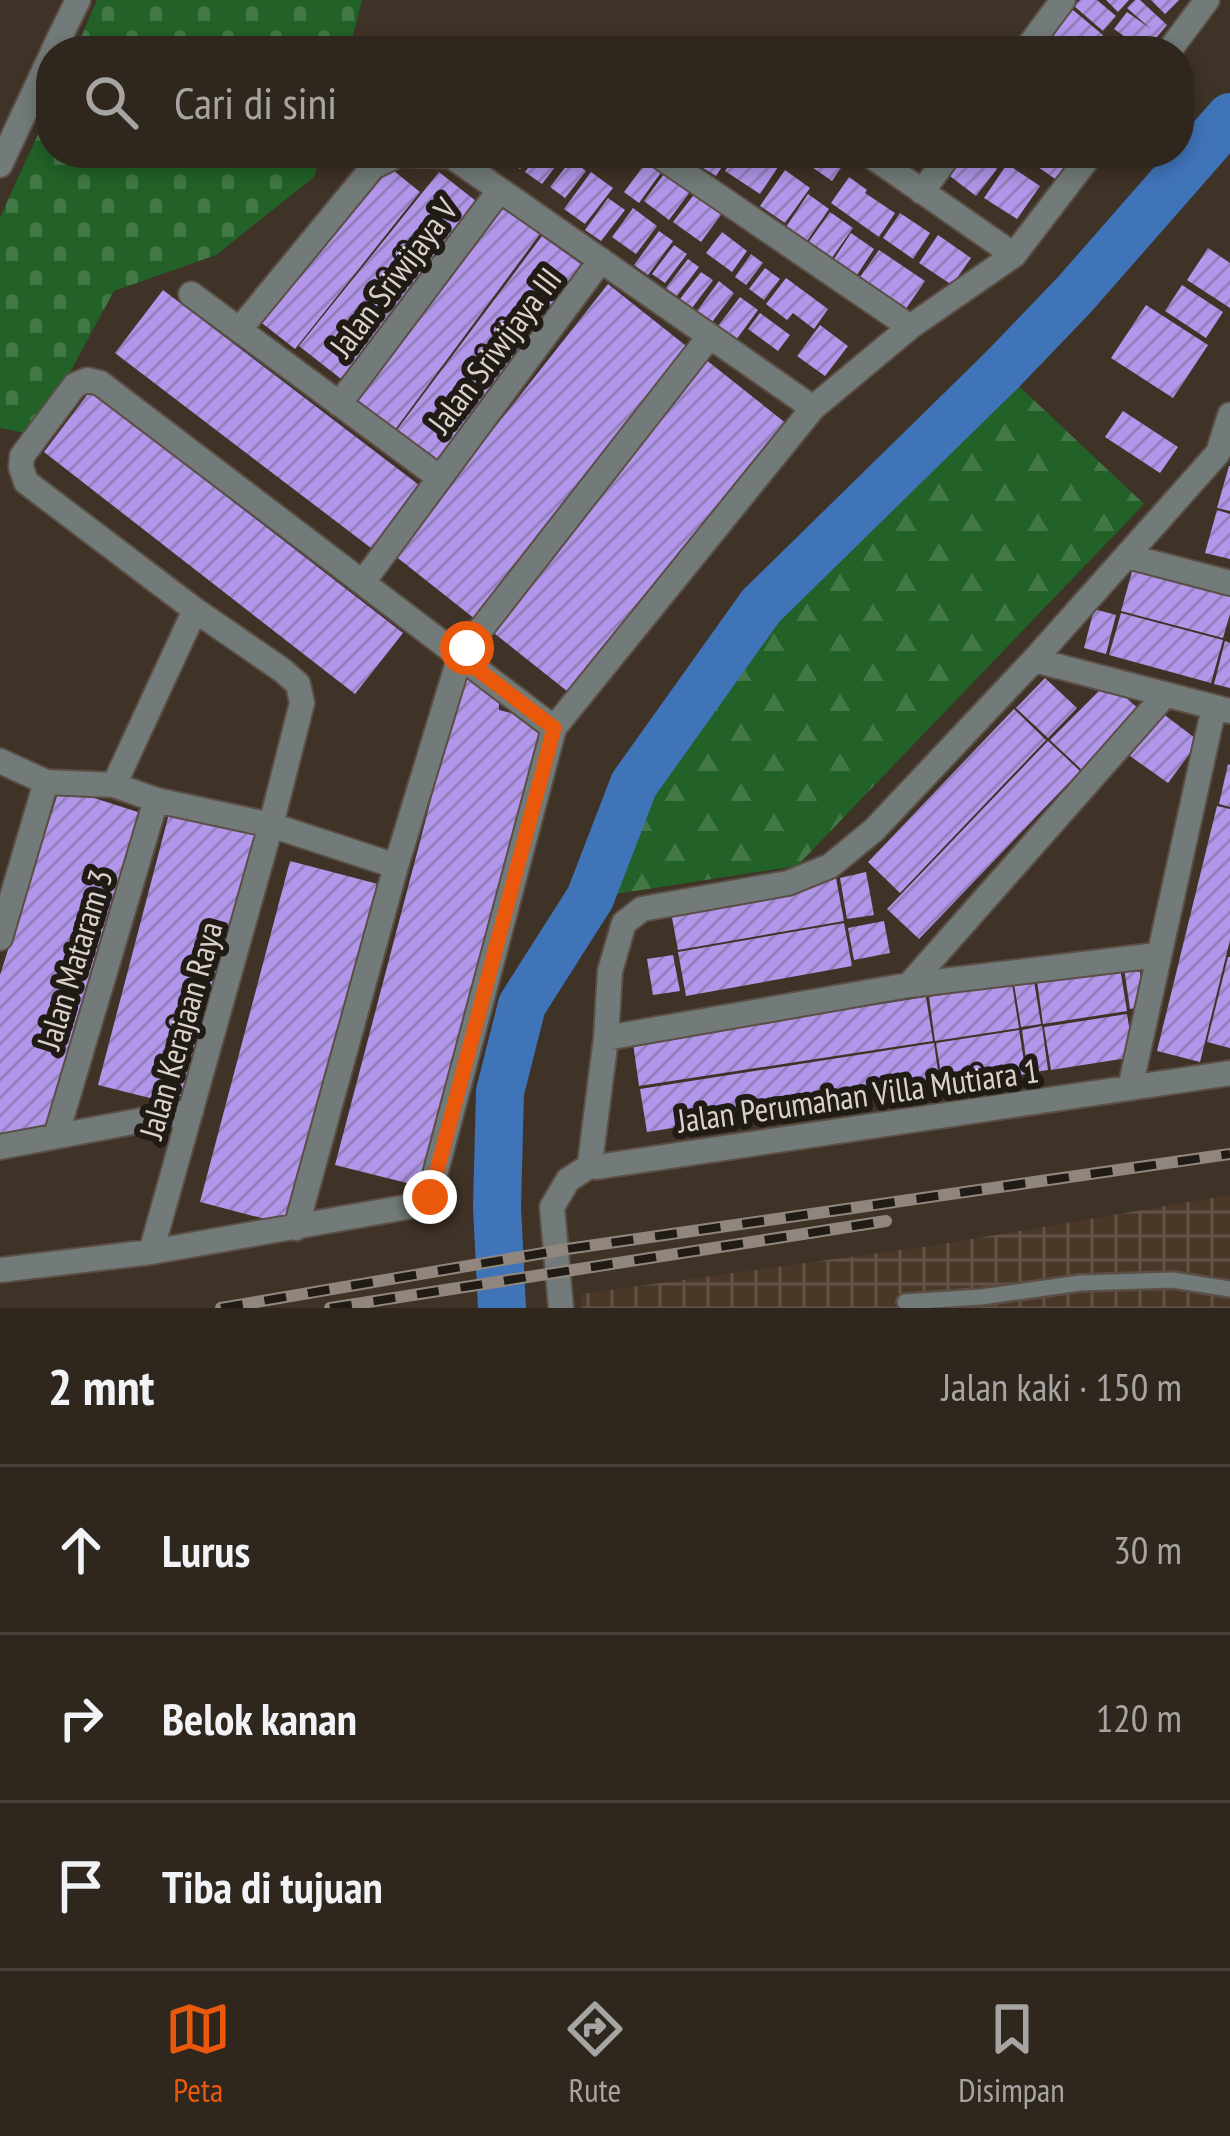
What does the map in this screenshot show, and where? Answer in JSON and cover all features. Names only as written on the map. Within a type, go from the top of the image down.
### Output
[{"type":"street","points":[[61,36],[78,0]]},
{"type":"street","points":[[1036,36],[1063,0]]},
{"type":"street","points":[[1180,36],[1208,0]]},
{"type":"street","points":[[0,165],[36,88]]},
{"type":"street","points":[[239,330],[372,168]]},
{"type":"street","points":[[471,168],[812,408]]},
{"type":"street","points":[[677,168],[910,327]]},
{"type":"street","points":[[888,168],[1014,255]]},
{"type":"street","points":[[922,192],[939,168]]},
{"type":"street","points":[[0,1270],[151,1252],[424,1204],[430,1197],[554,728],[812,408],[910,327],[1014,255],[1080,168]]},
{"type":"street","name":"Jalan Sriwijaya V","points":[[339,404],[500,190]]},
{"type":"street","name":"Jalan Sriwijaya III","points":[[363,582],[601,260]]},
{"type":"street","points":[[191,295],[440,478]]},
{"type":"street","points":[[296,1228],[396,866],[460,656],[710,336]]},
{"type":"street","points":[[114,785],[195,610],[26,482],[20,467],[22,456],[75,385],[87,380],[100,383],[554,728]]},
{"type":"street","points":[[561,1308],[553,1208],[568,1180],[593,1166],[610,971],[624,923],[642,909],[788,883],[830,866],[874,830],[1224,455],[1230,415]]},
{"type":"street","points":[[1127,556],[1230,583]]},
{"type":"street","name":"Jalan Kerajaan Raya","points":[[151,1252],[302,703],[298,684],[282,670],[195,610]]},
{"type":"street","points":[[1034,660],[1222,709],[1157,955],[1130,1088]]},
{"type":"street","points":[[909,985],[1165,694]]},
{"type":"street","points":[[0,761],[46,782],[114,785],[156,800],[272,825],[396,866]]},
{"type":"street","points":[[0,938],[46,782]]},
{"type":"street","name":"Jalan Mataram 3","points":[[56,1136],[156,800]]},
{"type":"street","points":[[606,1038],[909,985],[1157,955]]},
{"type":"street","name":"Jalan Perumahan Villa Mutiara 1","points":[[593,1166],[1230,1073]]},
{"type":"street","points":[[0,1147],[191,1111]]},
{"type":"lane","points":[[905,1302],[980,1303],[1080,1283],[1173,1280],[1230,1289]]},
{"type":"shaded area","points":[[1230,1195],[1230,1308],[581,1308],[581,1294],[937,1245]]},
{"type":"green space","points":[[97,0],[362,0],[353,36],[81,36]]},
{"type":"green space","points":[[36,139],[36,168],[317,168],[314,177],[216,255],[114,291],[36,435],[0,428],[0,217]]},
{"type":"green space","points":[[1002,370],[1144,504],[797,866],[590,898],[634,784],[761,606]]},
{"type":"building","points":[[1080,0],[1097,0],[1116,16],[1103,31],[1074,6]]},
{"type":"building","points":[[1106,0],[1129,0],[1118,12]]},
{"type":"building","points":[[1140,0],[1167,25],[1158,36],[1124,36],[1114,29],[1127,12],[1151,29],[1127,8]]},
{"type":"building","points":[[1151,0],[1179,0],[1165,14]]},
{"type":"building","points":[[1073,10],[1103,35],[1102,36],[1051,36]]},
{"type":"building","points":[[378,168],[390,168],[420,192],[295,349],[258,320]]},
{"type":"building","points":[[528,168],[554,168],[542,184],[525,172]]},
{"type":"building","points":[[565,168],[586,171],[565,198],[550,187]]},
{"type":"building","points":[[642,168],[664,168],[639,203],[624,192]]},
{"type":"building","points":[[727,168],[777,168],[760,194]]},
{"type":"building","points":[[813,168],[841,168],[832,181]]},
{"type":"building","points":[[950,168],[997,169],[976,196],[946,173]]},
{"type":"building","points":[[1004,168],[1013,168],[1040,186],[1017,219],[984,198]]},
{"type":"building","points":[[1039,168],[1067,168],[1058,181]]},
{"type":"building","points":[[667,170],[692,189],[669,220],[644,201]]},
{"type":"building","points":[[785,170],[810,188],[785,223],[760,206]]},
{"type":"building","points":[[439,172],[485,208],[345,382],[299,346]]},
{"type":"building","points":[[591,172],[613,188],[585,224],[564,209]]},
{"type":"building","points":[[849,177],[895,213],[879,237],[831,203]]},
{"type":"building","points":[[699,188],[726,208],[701,242],[673,222]]},
{"type":"building","points":[[808,194],[829,209],[805,244],[784,230]]},
{"type":"building","points":[[608,198],[625,210],[601,241],[585,230]]},
{"type":"building","points":[[493,200],[540,234],[394,431],[347,396]]},
{"type":"building","points":[[633,208],[657,226],[636,254],[612,237]]},
{"type":"building","points":[[830,212],[853,228],[831,259],[808,243]]},
{"type":"building","points":[[900,213],[930,233],[913,259],[883,238]]},
{"type":"building","points":[[659,231],[673,241],[648,275],[634,265]]},
{"type":"building","points":[[722,232],[747,251],[732,272],[706,253]]},
{"type":"building","points":[[851,233],[874,249],[855,278],[832,262]]},
{"type":"building","points":[[938,235],[971,258],[952,285],[919,263]]},
{"type":"building","points":[[542,236],[589,270],[443,466],[396,431]]},
{"type":"building","points":[[674,245],[687,254],[665,283],[652,274]]},
{"type":"building","points":[[1208,248],[1230,263],[1230,308],[1187,280]]},
{"type":"building","points":[[879,250],[925,281],[901,316],[855,284]]},
{"type":"building","points":[[751,254],[763,263],[746,285],[735,277]]},
{"type":"building","points":[[688,259],[699,267],[677,296],[666,288]]},
{"type":"building","points":[[765,268],[780,279],[764,300],[749,289]]},
{"type":"building","points":[[701,272],[713,280],[692,308],[680,299]]},
{"type":"building","points":[[786,278],[828,309],[814,329],[793,313],[787,320],[766,304]]},
{"type":"building","points":[[719,281],[734,293],[712,322],[697,311]]},
{"type":"building","points":[[608,284],[690,349],[475,619],[394,555]]},
{"type":"building","points":[[1182,285],[1223,312],[1206,338],[1165,311]]},
{"type":"building","points":[[163,290],[419,485],[371,548],[115,353]]},
{"type":"building","points":[[740,297],[758,310],[733,344],[715,330]]},
{"type":"building","points":[[1146,305],[1208,345],[1173,398],[1111,358]]},
{"type":"building","points":[[760,313],[790,335],[778,351],[748,329]]},
{"type":"building","points":[[820,325],[848,346],[825,376],[797,356]]},
{"type":"building","points":[[700,355],[792,428],[577,699],[485,626]]},
{"type":"building","points":[[90,391],[403,633],[355,694],[44,452]]},
{"type":"building","points":[[1123,411],[1178,447],[1160,473],[1105,437]]},
{"type":"building","points":[[1230,466],[1230,511],[1217,508]]},
{"type":"building","points":[[1217,510],[1230,514],[1230,559],[1205,553]]},
{"type":"building","points":[[1133,568],[1230,594],[1223,638],[1121,611]]},
{"type":"building","points":[[1094,609],[1116,615],[1106,654],[1084,648]]},
{"type":"building","points":[[1121,613],[1223,640],[1211,683],[1109,655]]},
{"type":"building","points":[[1225,641],[1230,643],[1230,688],[1214,684]]},
{"type":"building","points":[[464,674],[499,695],[499,710],[545,722],[423,1187],[335,1165]]},
{"type":"building","points":[[1045,678],[1077,708],[1048,738],[1016,708]]},
{"type":"building","points":[[1108,682],[1140,710],[1082,770],[1050,740]]},
{"type":"building","points":[[1014,709],[1046,740],[900,893],[868,862]]},
{"type":"building","points":[[1162,713],[1199,741],[1168,783],[1130,756]]},
{"type":"building","points":[[1048,741],[1080,771],[919,939],[887,909]]},
{"type":"building","points":[[1230,765],[1230,807],[1219,804]]},
{"type":"building","points":[[60,787],[147,815],[44,1133],[0,1136],[0,975]]},
{"type":"building","points":[[171,806],[259,829],[186,1107],[98,1085]]},
{"type":"building","points":[[1217,806],[1230,809],[1230,940],[1200,1062],[1157,1051]]},
{"type":"building","points":[[290,861],[378,884],[288,1225],[200,1202]]},
{"type":"building","points":[[866,872],[874,915],[847,919],[840,878]]},
{"type":"building","points":[[836,878],[844,921],[678,950],[670,907]]},
{"type":"building","points":[[884,921],[890,953],[854,960],[848,928]]},
{"type":"building","points":[[844,923],[852,966],[686,996],[678,952]]},
{"type":"building","points":[[673,955],[680,991],[653,995],[647,959]]},
{"type":"building","points":[[1230,957],[1230,1048],[1207,1042]]},
{"type":"building","points":[[1139,966],[1145,1007],[1130,1009],[1124,968]]},
{"type":"building","points":[[1120,968],[1127,1011],[1043,1024],[1037,981]]},
{"type":"building","points":[[1034,981],[1041,1024],[1021,1027],[1014,984]]},
{"type":"building","points":[[1012,984],[1019,1028],[935,1041],[929,997]]},
{"type":"building","points":[[926,997],[933,1041],[639,1086],[633,1043]]},
{"type":"building","points":[[1127,1014],[1134,1057],[1051,1070],[1044,1027]]},
{"type":"building","points":[[1042,1026],[1048,1070],[1028,1073],[1022,1030]]},
{"type":"building","points":[[1019,1030],[1026,1074],[943,1087],[936,1043]]},
{"type":"building","points":[[934,1043],[940,1086],[647,1132],[640,1089]]},
{"type":"waterway","points":[[1194,158],[1230,117]]},
{"type":"waterway","points":[[502,1308],[497,1207],[500,1092],[522,1005],[590,898],[634,784],[761,606],[1002,370],[1185,168]]},
{"type":"railway","points":[[221,1308],[567,1249],[1230,1154]]},
{"type":"railway","points":[[330,1308],[886,1221]]},
{"type":"route","points":[[430,1197],[554,728],[460,656],[467,648]]}]
